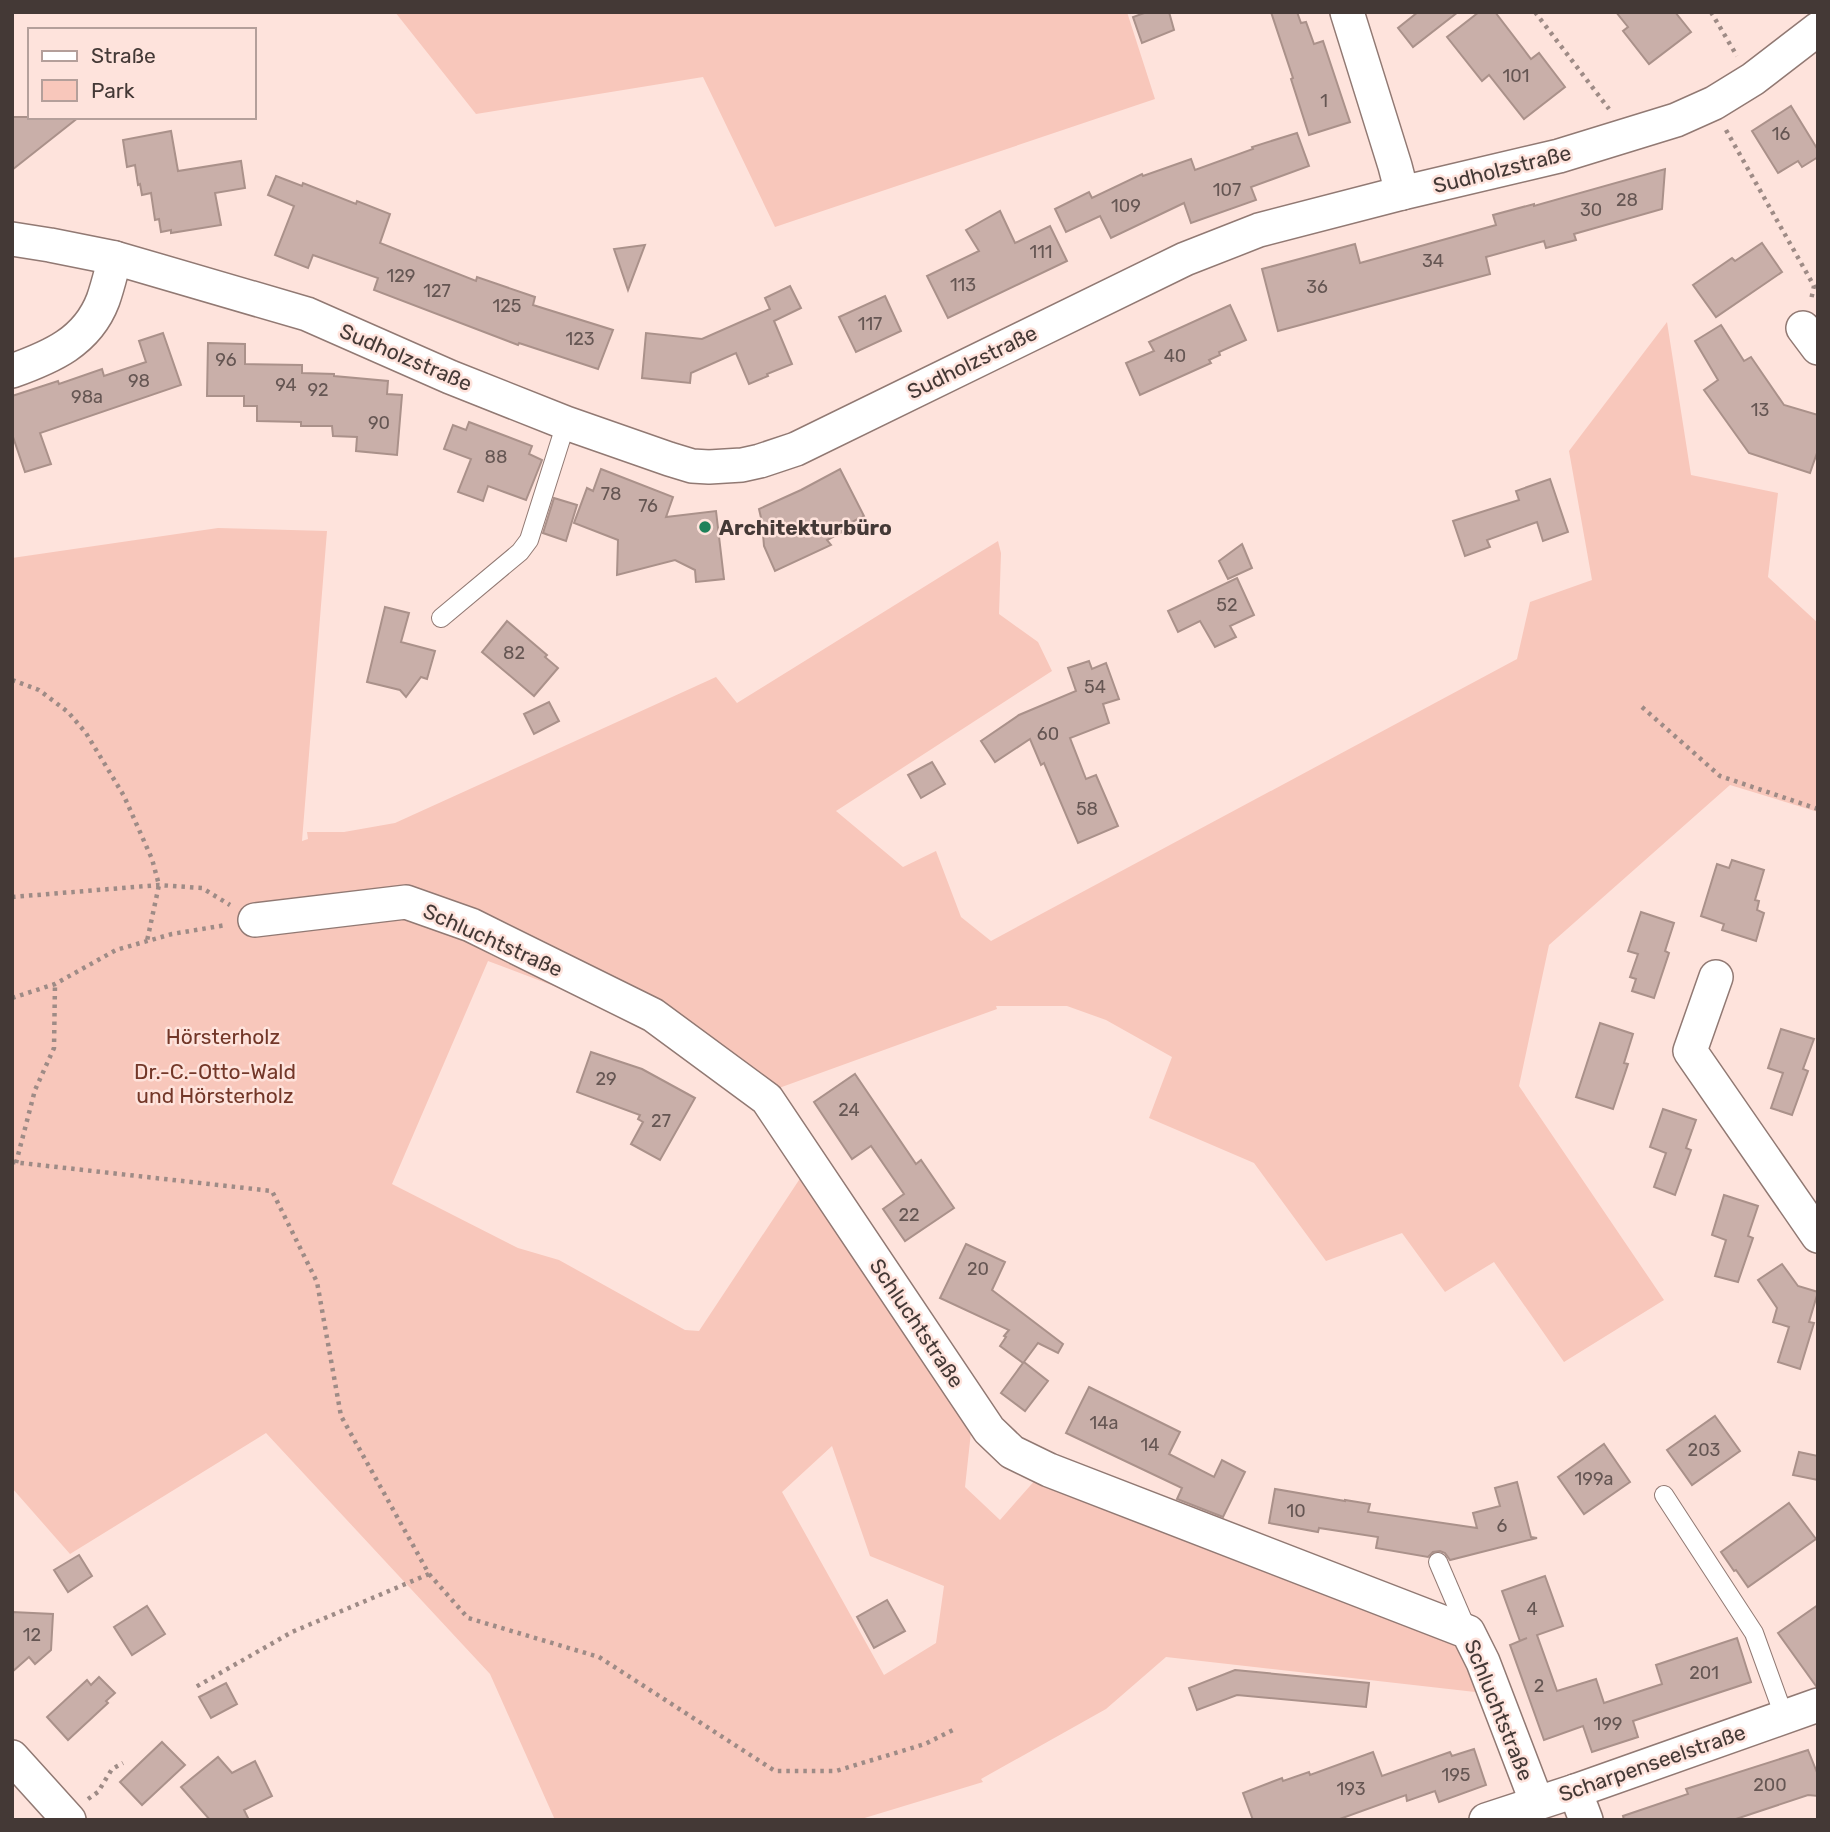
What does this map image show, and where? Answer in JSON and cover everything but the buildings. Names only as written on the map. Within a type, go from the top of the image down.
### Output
[{"type":"street","points":[[1347,12],[1402,193]]},
{"type":"street","name":"Sudholzstraße","points":[[12,239],[115,258],[307,314],[450,377],[566,423],[692,466],[727,467],[760,461],[796,449],[1185,259],[1259,230],[1583,149],[1676,120],[1714,103],[1753,79],[1818,29]]},
{"type":"street","points":[[12,371],[50,357],[80,336],[95,317],[115,258]]},
{"type":"street","name":"Schluchtstraße","points":[[255,920],[407,902],[471,925],[653,1015],[767,1100],[989,1430],[1012,1452],[1049,1470],[1468,1632],[1483,1662],[1537,1804]]},
{"type":"street","points":[[1716,977],[1690,1051],[1818,1236]]},
{"type":"street","name":"Scharpenseelstraße","points":[[1486,1820],[1537,1804],[1581,1805],[1784,1716],[1818,1705]]},
{"type":"street","points":[[12,1757],[67,1817]]},
{"type":"lane","points":[[441,618],[520,552],[528,540],[566,423]]},
{"type":"lane","points":[[1664,1494],[1754,1633],[1784,1716]]},
{"type":"lane","points":[[1438,1562],[1468,1632]]},
{"type":"path","points":[[1535,12],[1612,113]]},
{"type":"path","points":[[1711,12],[1738,56]]},
{"type":"path","points":[[1714,103],[1724,126],[1814,286],[1811,338]]},
{"type":"path","points":[[12,680],[39,690],[68,712],[86,733],[124,796],[152,859],[159,885],[148,941]]},
{"type":"path","points":[[1642,707],[1720,776],[1818,809]]},
{"type":"path","points":[[12,897],[159,885],[202,888],[255,920]]},
{"type":"path","points":[[12,998],[55,984],[116,950],[172,934],[255,920]]},
{"type":"path","points":[[55,984],[54,1048],[35,1090],[14,1163],[272,1191],[317,1282],[341,1416],[429,1574],[468,1618],[599,1657],[775,1771],[836,1771],[925,1744],[957,1728]]},
{"type":"path","points":[[194,1688],[292,1632],[429,1574]]},
{"type":"path","points":[[67,1817],[94,1796],[112,1769],[123,1763]]},
{"type":"green space","points":[[395,12],[1127,12],[1155,99],[775,227],[703,77],[476,114]]},
{"type":"green space","name":"Hörsterholz","points":[[1667,322],[1691,475],[1778,493],[1768,577],[1818,623],[1818,812],[1730,785],[1549,945],[1519,1086],[1664,1300],[1564,1362],[1494,1262],[1445,1292],[1402,1233],[1326,1261],[1254,1163],[1149,1118],[1172,1057],[1106,1020],[1067,1006],[996,1006],[997,1009],[779,1088],[683,1035],[488,961],[392,1184],[518,1248],[559,1260],[685,1330],[699,1331],[801,1177],[972,1423],[965,1487],[1000,1520],[1037,1478],[1450,1634],[1484,1693],[1166,1657],[1106,1709],[981,1779],[983,1782],[858,1820],[555,1820],[490,1674],[266,1433],[70,1554],[12,1488],[12,558],[218,528],[327,531],[302,841],[308,839],[307,832],[344,832],[395,823],[716,677],[737,703],[998,541],[1001,553],[999,614],[1038,642],[1052,671],[836,811],[903,867],[936,851],[961,917],[991,941],[1517,659],[1530,602],[1592,580],[1569,451]],"holes":[[[832,1446],[870,1556],[944,1586],[936,1643],[884,1675],[782,1492]]]},
{"type":"place","name":"Architekturbüro","points":[[705,527]]},
{"type":"park label","name":"Dr.-C.-Otto-Wald und Hörsterholz","points":[[215,1083]]}]
